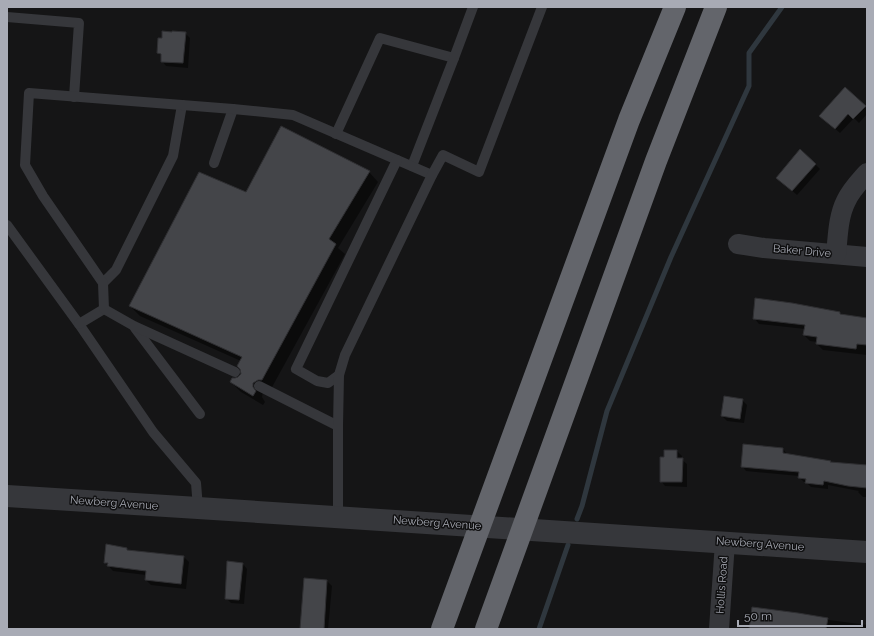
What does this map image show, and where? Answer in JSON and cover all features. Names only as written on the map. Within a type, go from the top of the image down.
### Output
[{"type":"highway","points":[[442,629],[629,120],[675,7]]},
{"type":"highway","points":[[486,629],[656,161],[716,7]]},
{"type":"street","points":[[836,254],[840,220],[846,201],[867,173]]},
{"type":"street","name":"Baker Drive","points":[[738,244],[764,248],[867,257]]},
{"type":"street","name":"Newberg Avenue","points":[[7,496],[867,552]]},
{"type":"street","name":"Hollis Road","points":[[719,629],[725,542]]},
{"type":"lane","points":[[412,166],[473,7]]},
{"type":"lane","points":[[338,517],[339,375],[345,354],[443,155],[479,172],[542,7]]},
{"type":"lane","points":[[7,17],[79,23],[74,96]]},
{"type":"lane","points":[[336,134],[380,38],[454,58]]},
{"type":"lane","points":[[104,309],[103,283],[43,196],[25,165],[29,93],[293,115],[432,175]]},
{"type":"lane","points":[[103,283],[116,270],[173,156],[182,105]]},
{"type":"lane","points":[[214,163],[233,109]]},
{"type":"lane","points":[[339,375],[328,383],[317,381],[296,369],[396,160]]},
{"type":"lane","points":[[7,225],[79,324],[153,432],[196,483],[198,508]]},
{"type":"lane","points":[[79,324],[104,309]]},
{"type":"lane","points":[[104,309],[134,326],[235,372]]},
{"type":"lane","points":[[134,326],[200,414]]},
{"type":"lane","points":[[259,386],[338,426]]},
{"type":"building","points":[[162,31],[186,32],[183,63],[161,62],[161,54],[157,53],[158,38],[162,38]]},
{"type":"building","points":[[845,87],[866,106],[853,119],[848,114],[835,129],[819,116]]},
{"type":"building","points":[[281,126],[370,171],[329,239],[336,244],[262,380],[258,380],[253,383],[253,387],[256,391],[253,396],[230,382],[232,378],[238,377],[241,374],[240,369],[237,366],[242,357],[129,306],[199,172],[246,192]]},
{"type":"building","points":[[800,149],[816,164],[792,191],[776,178]]},
{"type":"building","points":[[755,298],[792,303],[840,312],[840,314],[867,318],[867,345],[857,344],[856,349],[816,344],[817,337],[803,335],[805,325],[753,319]]},
{"type":"building","points":[[724,396],[743,399],[740,419],[721,416]]},
{"type":"building","points":[[743,444],[783,448],[783,453],[831,461],[830,462],[867,465],[867,488],[824,481],[823,485],[805,483],[806,479],[798,478],[799,472],[741,467]]},
{"type":"building","points":[[664,450],[677,450],[677,458],[683,458],[682,482],[660,482],[660,457],[664,457]]},
{"type":"building","points":[[106,544],[127,548],[127,550],[184,556],[181,584],[145,580],[146,571],[107,566],[108,563],[104,563]]},
{"type":"building","points":[[227,561],[243,563],[239,600],[225,599]]},
{"type":"building","points":[[304,578],[327,580],[324,629],[300,629]]},
{"type":"building","points":[[752,607],[828,618],[826,629],[749,629]]},
{"type":"waterway","points":[[577,519],[582,506],[607,411],[671,257],[749,86],[749,53],[782,7]]},
{"type":"waterway","points":[[539,629],[568,545]]}]
